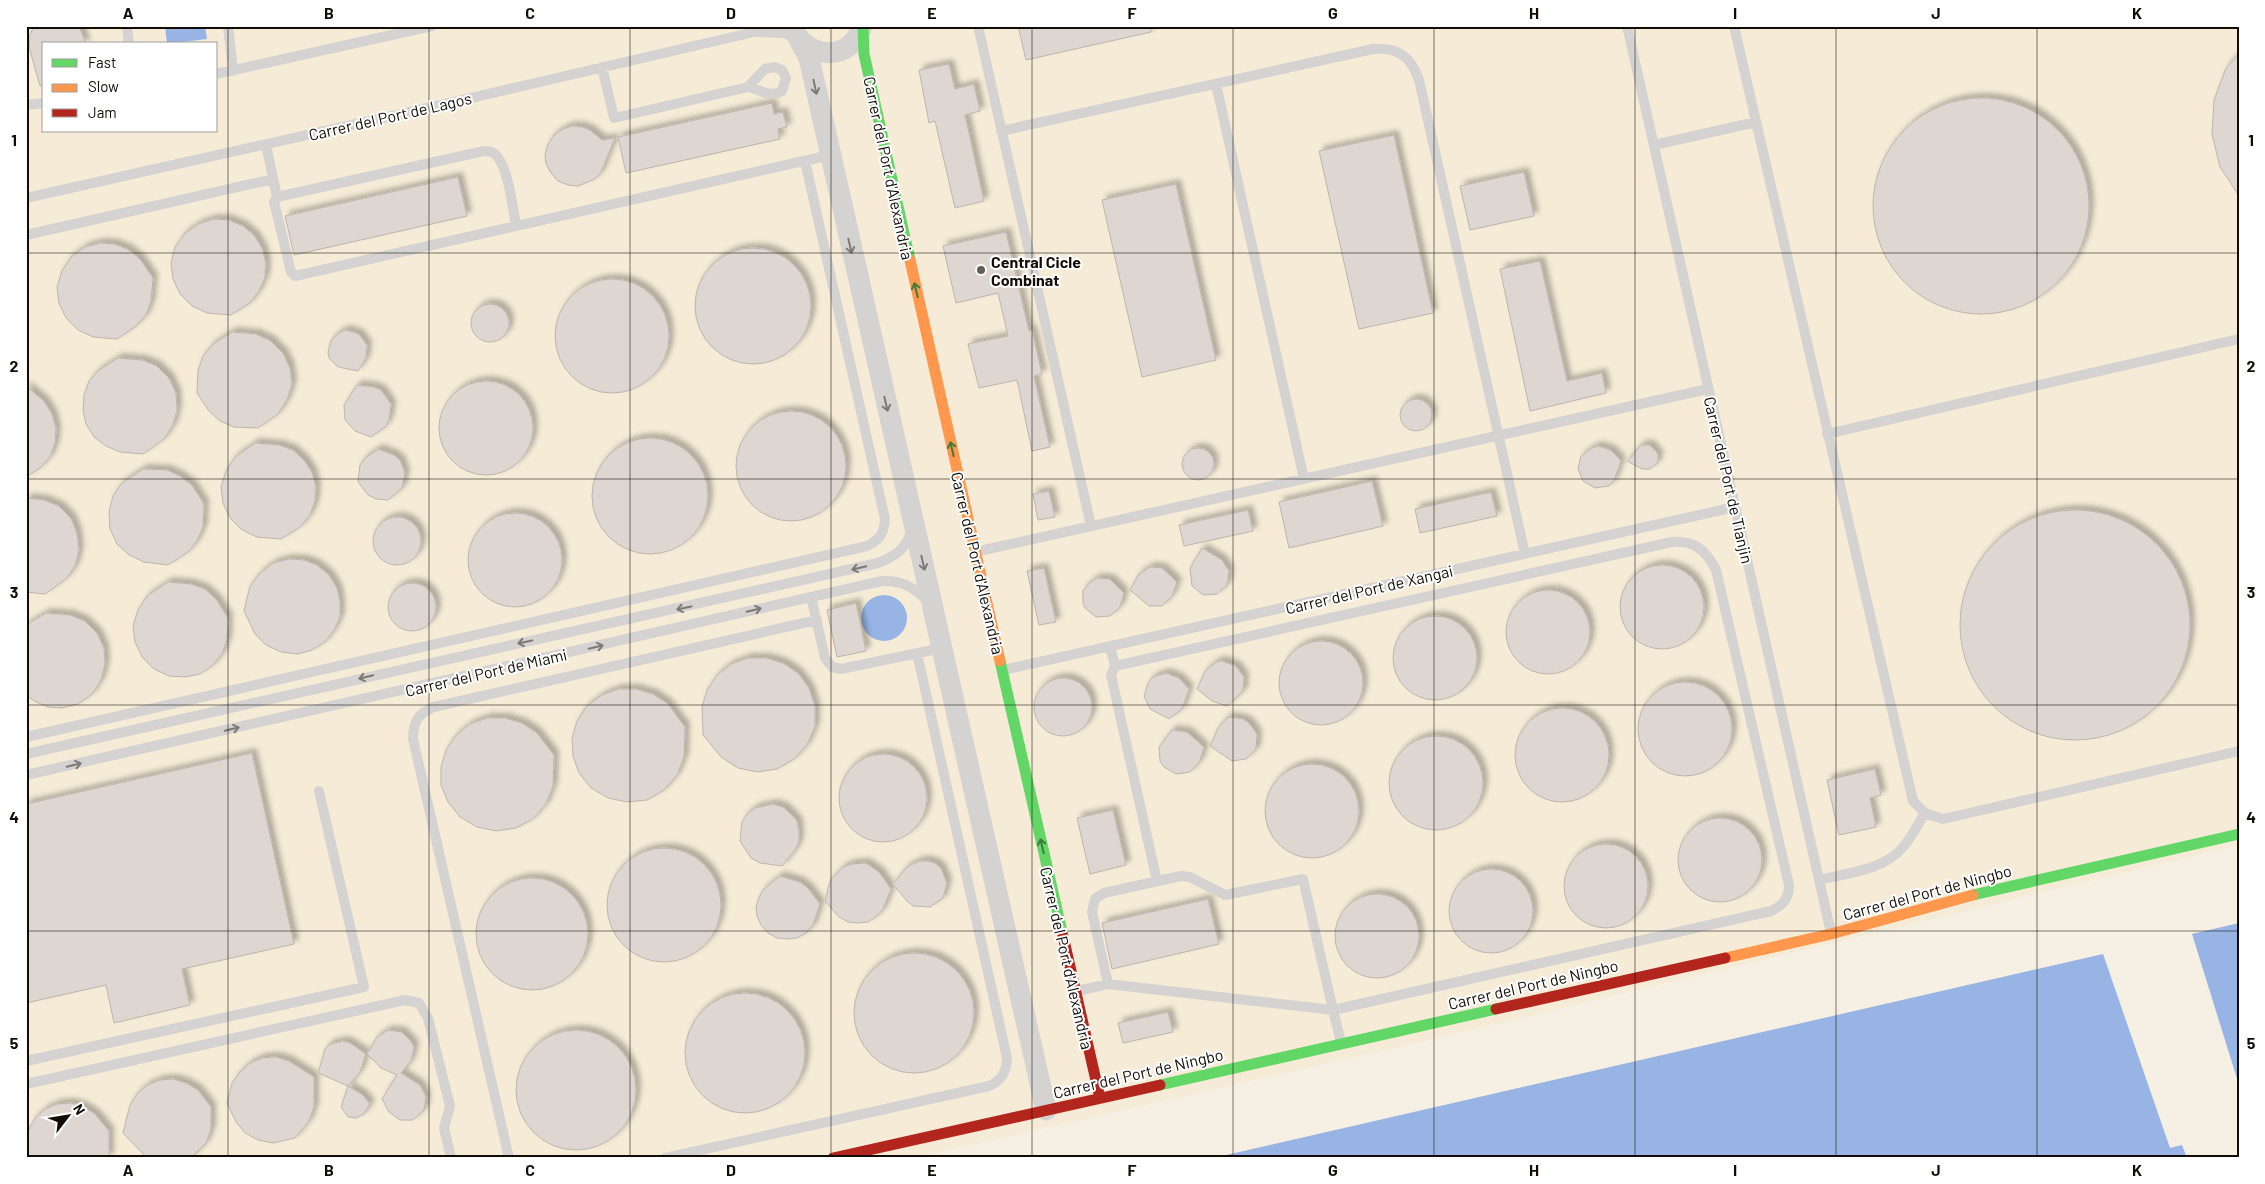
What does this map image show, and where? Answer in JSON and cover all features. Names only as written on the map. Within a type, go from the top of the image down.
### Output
[{"type":"street","points":[[796,34],[810,49],[821,53],[832,53],[844,49],[853,42],[863,26]]},
{"type":"street","name":"Carrer del Port d'Alexandria","points":[[863,26],[864,54],[1074,991],[1100,1098]]},
{"type":"street","points":[[796,34],[809,58],[1046,1110]]},
{"type":"street","name":"Carrer del Port de Ningbo","points":[[833,1158],[1831,934],[2003,887],[2239,834]]},
{"type":"lane","points":[[127,26],[129,42]]},
{"type":"lane","points":[[228,26],[233,71]]},
{"type":"lane","points":[[218,74],[432,26]]},
{"type":"lane","points":[[754,32],[764,26]]},
{"type":"lane","points":[[978,26],[1091,526]]},
{"type":"lane","name":"Carrer del Port de Tianjin","points":[[1627,26],[1831,934]]},
{"type":"lane","points":[[1734,26],[1913,801],[1925,813],[1944,819],[2239,751]]},
{"type":"lane","points":[[754,32],[796,34]]},
{"type":"lane","name":"Carrer del Port de Lagos","points":[[26,198],[754,32]]},
{"type":"lane","points":[[1001,131],[1373,49],[1394,50],[1402,53],[1410,61],[1419,80],[1525,554]]},
{"type":"lane","points":[[602,67],[614,118],[748,87]]},
{"type":"lane","points":[[1216,84],[1304,479]]},
{"type":"lane","points":[[26,105],[42,103]]},
{"type":"lane","points":[[1654,145],[1756,122]]},
{"type":"lane","points":[[266,144],[277,197],[274,202],[290,272],[295,276],[830,155]]},
{"type":"lane","points":[[277,197],[484,150],[496,154],[503,166],[516,226]]},
{"type":"lane","points":[[26,737],[867,546],[875,542],[884,528],[885,519],[805,161]]},
{"type":"lane","points":[[26,235],[273,179]]},
{"type":"lane","points":[[1827,434],[2239,339]]},
{"type":"lane","points":[[975,552],[1708,389]]},
{"type":"lane","name":"Carrer del Port de Xangai","points":[[1002,670],[1735,507]]},
{"type":"lane","name":"Carrer del Port de Miami","points":[[26,754],[878,563],[898,554],[904,548],[912,530],[912,516]]},
{"type":"lane","points":[[1074,991],[1108,984],[1333,1010],[1771,911],[1785,901],[1789,893],[1789,885],[1718,579],[1711,559],[1693,543],[1683,541],[1672,542],[1115,666]]},
{"type":"lane","name":"Carrer del Port de Miami","points":[[26,775],[882,581],[895,581],[916,590],[934,612]]},
{"type":"lane","points":[[812,597],[825,658],[836,669],[942,648]]},
{"type":"lane","points":[[509,1158],[413,738],[413,727],[417,718],[424,710],[434,707],[816,620]]},
{"type":"lane","points":[[1110,646],[1115,666],[1111,675],[1157,882]]},
{"type":"lane","points":[[665,1158],[989,1086],[1003,1076],[1007,1058],[917,653]]},
{"type":"lane","points":[[26,1061],[364,987],[319,791]]},
{"type":"lane","points":[[1819,880],[1878,865],[1888,860],[1904,846],[1925,813]]},
{"type":"lane","points":[[1108,984],[1092,912],[1094,899],[1104,893],[1185,876],[1225,895],[1304,879],[1342,1043]]},
{"type":"lane","points":[[26,1084],[412,1000],[420,1003],[428,1018],[450,1106],[444,1128],[451,1158]]},
{"type":"shaded area","points":[[26,26],[2239,26],[2239,845],[1442,1037],[914,1158],[26,1158]]},
{"type":"water","points":[[165,26],[205,26],[207,39],[167,42]]},
{"type":"water","points":[[889,595],[901,601],[906,609],[906,627],[901,635],[893,640],[879,641],[867,635],[862,627],[861,613],[867,601],[875,596]]},
{"type":"water","points":[[2239,923],[2239,1085],[2192,934]]},
{"type":"water","points":[[2103,954],[2170,1148],[2182,1145],[2187,1158],[1213,1158]]},
{"type":"building","points":[[34,26],[79,26],[85,42],[42,42],[42,86],[40,86],[29,47],[29,37]]},
{"type":"building","points":[[1018,26],[1151,26],[1151,32],[1026,60]]},
{"type":"building","points":[[2239,53],[2239,196],[2220,167],[2212,134],[2214,100],[2226,68]]},
{"type":"building","points":[[949,64],[955,89],[974,84],[980,111],[965,115],[984,201],[955,208],[935,121],[929,123],[919,70]]},
{"type":"building","points":[[1970,98],[1992,98],[2022,106],[2041,116],[2058,129],[2071,146],[2081,165],[2089,195],[2089,217],[2081,247],[2071,266],[2058,283],[2041,296],[2012,310],[1992,314],[1970,314],[1950,310],[1930,301],[1912,290],[1897,275],[1877,237],[1873,217],[1873,195],[1877,175],[1886,155],[1897,137],[1912,122],[1950,102]]},
{"type":"building","points":[[772,103],[774,114],[783,112],[787,127],[778,129],[780,139],[626,173],[618,137]]},
{"type":"building","points":[[572,126],[590,130],[602,140],[615,138],[601,172],[595,179],[578,186],[558,181],[546,164],[545,154],[548,144],[554,135]]},
{"type":"building","points":[[1394,135],[1433,313],[1359,329],[1319,151]]},
{"type":"building","points":[[1524,172],[1534,216],[1470,230],[1460,186]]},
{"type":"building","points":[[458,177],[467,216],[294,255],[285,216]]},
{"type":"building","points":[[1176,184],[1216,360],[1142,377],[1102,200]]},
{"type":"building","points":[[214,219],[229,220],[243,226],[254,235],[262,248],[266,263],[265,277],[259,291],[250,303],[231,315],[207,313],[192,306],[180,294],[173,279],[171,263],[175,247],[185,233],[198,224]]},
{"type":"building","points":[[1006,232],[1029,331],[1032,330],[1042,374],[1034,376],[1050,447],[1032,451],[1017,380],[979,388],[968,344],[1008,336],[998,293],[956,303],[943,246]]},
{"type":"building","points":[[100,243],[115,244],[129,250],[140,259],[153,278],[151,301],[146,315],[136,326],[117,339],[93,337],[78,330],[66,318],[59,303],[57,287],[62,271],[71,257],[85,247]]},
{"type":"building","points":[[753,248],[775,252],[794,265],[807,284],[811,306],[807,328],[794,347],[775,360],[753,364],[731,360],[712,347],[699,328],[695,306],[699,284],[712,265],[731,252]]},
{"type":"building","points":[[1540,261],[1567,381],[1602,373],[1606,393],[1530,411],[1500,269]]},
{"type":"building","points":[[612,279],[634,283],[652,296],[665,314],[669,336],[665,358],[652,376],[634,389],[612,393],[590,389],[572,376],[559,358],[555,336],[559,314],[572,296],[590,283]]},
{"type":"building","points":[[490,304],[503,310],[509,323],[503,336],[490,342],[477,336],[471,323],[477,310]]},
{"type":"building","points":[[346,330],[359,334],[367,345],[366,358],[358,371],[338,367],[329,358],[328,352],[331,340],[340,332]]},
{"type":"building","points":[[232,332],[256,334],[271,341],[283,353],[290,368],[292,384],[287,400],[278,414],[258,428],[234,427],[220,421],[209,411],[197,393],[198,370],[203,356],[213,344]]},
{"type":"building","points":[[118,358],[142,360],[157,366],[169,378],[176,393],[177,410],[173,425],[164,439],[143,454],[120,452],[106,446],[94,437],[86,424],[83,410],[84,395],[89,381],[99,370]]},
{"type":"building","points":[[486,381],[504,384],[519,395],[530,410],[533,428],[530,446],[519,461],[504,472],[486,475],[468,472],[453,461],[442,446],[439,428],[442,410],[453,395],[468,384]]},
{"type":"building","points":[[357,385],[374,387],[381,390],[391,404],[389,420],[385,427],[371,437],[355,431],[345,420],[344,405]]},
{"type":"building","points":[[26,386],[44,401],[52,414],[56,428],[55,443],[50,457],[40,468],[26,477]]},
{"type":"building","points":[[1416,399],[1422,400],[1427,404],[1431,409],[1431,421],[1427,426],[1422,430],[1416,431],[1410,430],[1405,426],[1401,421],[1400,415],[1401,409],[1405,404],[1410,400]]},
{"type":"building","points":[[791,411],[812,415],[830,427],[842,445],[846,466],[842,487],[830,505],[812,517],[791,521],[770,517],[752,505],[740,487],[736,466],[740,445],[752,427],[770,415]]},
{"type":"building","points":[[650,438],[672,443],[691,455],[703,474],[708,496],[703,518],[691,537],[672,549],[650,554],[628,549],[609,537],[597,518],[592,496],[597,474],[609,455],[628,443]]},
{"type":"building","points":[[255,443],[279,445],[293,450],[304,460],[312,472],[316,487],[315,501],[310,515],[300,527],[281,539],[257,537],[242,530],[230,518],[223,503],[221,487],[226,471],[235,457]]},
{"type":"building","points":[[1641,445],[1650,445],[1658,454],[1658,462],[1650,469],[1642,469],[1627,461]]},
{"type":"building","points":[[1598,446],[1611,450],[1621,461],[1614,481],[1609,486],[1595,488],[1583,481],[1578,469],[1581,456]]},
{"type":"building","points":[[1198,448],[1204,449],[1209,453],[1213,458],[1213,470],[1209,475],[1204,479],[1198,480],[1192,479],[1187,475],[1183,470],[1182,464],[1183,458],[1187,453],[1192,449]]},
{"type":"building","points":[[378,449],[394,455],[400,460],[405,473],[402,488],[388,500],[376,499],[368,495],[358,482],[360,465],[365,458]]},
{"type":"building","points":[[143,469],[167,470],[180,476],[192,485],[204,504],[203,527],[197,541],[188,552],[168,565],[144,562],[129,555],[117,544],[110,529],[109,512],[113,496],[122,483]]},
{"type":"building","points":[[1372,481],[1383,526],[1289,548],[1279,502]]},
{"type":"building","points":[[1049,491],[1055,517],[1038,520],[1033,494]]},
{"type":"building","points":[[1491,492],[1497,516],[1420,533],[1415,509]]},
{"type":"building","points":[[26,498],[44,500],[59,506],[71,518],[77,533],[79,550],[75,566],[66,579],[45,594],[26,592]]},
{"type":"building","points":[[1248,510],[1253,531],[1184,546],[1179,525]]},
{"type":"building","points":[[2075,510],[2097,512],[2119,519],[2148,536],[2164,552],[2176,571],[2185,592],[2190,625],[2188,647],[2181,669],[2164,698],[2148,714],[2129,726],[2108,735],[2075,740],[2053,738],[2031,731],[2002,714],[1986,698],[1974,679],[1965,658],[1960,625],[1962,603],[1969,581],[1986,552],[2002,536],[2021,524],[2042,515]]},
{"type":"building","points":[[515,513],[533,516],[548,527],[559,542],[562,560],[559,578],[548,593],[533,604],[515,607],[497,604],[482,593],[471,578],[468,560],[471,542],[482,527],[497,516]]},
{"type":"building","points":[[397,517],[406,519],[414,524],[419,532],[421,541],[419,550],[414,558],[406,563],[397,565],[388,563],[380,558],[375,550],[373,541],[375,532],[380,524],[388,519]]},
{"type":"building","points":[[1202,548],[1222,560],[1229,571],[1227,585],[1217,594],[1203,595],[1192,586],[1190,568]]},
{"type":"building","points":[[289,559],[304,560],[317,565],[329,575],[337,588],[340,602],[340,617],[334,630],[325,642],[312,650],[298,654],[281,652],[266,645],[255,634],[244,611],[250,586],[260,573],[273,563]]},
{"type":"building","points":[[1662,565],[1678,568],[1692,577],[1701,591],[1704,607],[1701,623],[1692,637],[1678,646],[1662,649],[1646,646],[1632,637],[1623,623],[1620,607],[1623,591],[1632,577],[1646,568]]},
{"type":"building","points":[[1150,567],[1162,568],[1177,582],[1172,596],[1162,606],[1149,606],[1130,590],[1139,574]]},
{"type":"building","points":[[1044,568],[1056,622],[1039,625],[1027,571]]},
{"type":"building","points":[[1097,578],[1110,579],[1124,593],[1120,607],[1110,616],[1096,617],[1085,608],[1083,603],[1083,590]]},
{"type":"building","points":[[168,582],[191,584],[205,589],[216,599],[228,618],[227,640],[222,654],[212,666],[200,674],[185,677],[169,676],[154,669],[142,657],[135,642],[133,626],[138,610],[147,596]]},
{"type":"building","points":[[412,583],[421,585],[429,590],[434,598],[436,607],[434,616],[429,624],[421,629],[412,631],[403,629],[395,624],[390,616],[388,607],[390,598],[395,590],[403,585]]},
{"type":"building","points":[[1548,590],[1564,593],[1578,602],[1587,616],[1590,632],[1587,648],[1578,662],[1564,671],[1548,674],[1532,671],[1518,662],[1509,648],[1506,632],[1509,616],[1518,602],[1532,593]]},
{"type":"building","points":[[856,603],[866,651],[837,657],[827,610]]},
{"type":"building","points":[[46,613],[70,615],[85,621],[97,633],[104,648],[105,664],[101,680],[92,694],[78,704],[62,708],[48,707],[26,695],[26,625]]},
{"type":"building","points":[[1435,616],[1451,619],[1465,628],[1474,642],[1477,658],[1474,674],[1465,688],[1451,697],[1435,700],[1419,697],[1405,688],[1396,674],[1393,658],[1396,642],[1405,628],[1419,619]]},
{"type":"building","points":[[1321,641],[1337,644],[1351,653],[1360,667],[1363,683],[1360,699],[1351,713],[1337,722],[1321,725],[1305,722],[1291,713],[1282,699],[1279,683],[1282,667],[1291,653],[1305,644]]},
{"type":"building","points":[[748,658],[766,658],[783,663],[798,673],[809,688],[815,706],[815,726],[807,745],[794,759],[777,769],[757,772],[738,768],[721,757],[703,735],[702,707],[707,690],[717,675],[731,664]]},
{"type":"building","points":[[1222,661],[1236,666],[1244,677],[1243,691],[1227,706],[1212,701],[1197,689],[1205,671],[1216,662]]},
{"type":"building","points":[[1166,673],[1179,678],[1189,689],[1182,709],[1169,719],[1150,709],[1144,696],[1148,683],[1153,677]]},
{"type":"building","points":[[1063,678],[1074,680],[1084,686],[1090,696],[1092,707],[1090,718],[1084,728],[1074,734],[1063,736],[1052,734],[1042,728],[1036,718],[1034,707],[1036,696],[1042,686],[1052,680]]},
{"type":"building","points":[[1685,682],[1703,686],[1718,696],[1728,711],[1732,729],[1728,747],[1718,762],[1703,772],[1685,776],[1667,772],[1652,762],[1642,747],[1638,729],[1642,711],[1652,696],[1667,686]]},
{"type":"building","points":[[618,689],[636,689],[653,694],[668,704],[685,727],[684,757],[677,775],[664,790],[647,800],[627,802],[608,798],[591,788],[579,773],[573,756],[572,738],[577,721],[587,706],[602,695]]},
{"type":"building","points":[[1562,708],[1580,712],[1595,722],[1605,737],[1609,755],[1605,773],[1595,788],[1580,798],[1562,802],[1544,798],[1529,788],[1519,773],[1515,755],[1519,737],[1529,722],[1544,712]]},
{"type":"building","points":[[1228,717],[1243,719],[1249,723],[1257,734],[1256,749],[1246,759],[1232,761],[1210,746],[1218,728]]},
{"type":"building","points":[[487,718],[505,718],[522,723],[537,733],[554,755],[553,786],[546,804],[533,819],[516,828],[496,831],[477,827],[460,817],[448,802],[441,785],[441,767],[446,750],[456,735],[470,724]]},
{"type":"building","points":[[1172,730],[1187,732],[1204,747],[1200,761],[1190,772],[1176,774],[1164,767],[1160,761],[1159,747]]},
{"type":"building","points":[[1436,736],[1454,740],[1469,750],[1479,765],[1483,783],[1479,801],[1469,816],[1454,826],[1436,830],[1418,826],[1403,816],[1393,801],[1389,783],[1393,765],[1403,750],[1418,740]]},
{"type":"building","points":[[252,753],[294,944],[182,969],[190,1005],[114,1023],[106,985],[26,1003],[26,804]]},
{"type":"building","points":[[883,754],[900,757],[914,767],[924,781],[927,798],[924,815],[914,829],[900,839],[883,842],[866,839],[852,829],[842,815],[839,798],[842,781],[852,767],[866,757]]},
{"type":"building","points":[[1312,764],[1330,768],[1345,778],[1355,793],[1359,811],[1355,829],[1345,844],[1330,854],[1312,858],[1294,854],[1279,844],[1269,829],[1265,811],[1269,793],[1279,778],[1294,768]]},
{"type":"building","points":[[1875,769],[1881,795],[1870,798],[1876,827],[1839,835],[1827,780]]},
{"type":"building","points":[[773,804],[783,807],[790,813],[797,821],[799,830],[799,841],[795,850],[782,866],[760,863],[751,858],[740,841],[742,822],[747,814],[755,808]]},
{"type":"building","points":[[1113,810],[1126,865],[1090,874],[1077,818]]},
{"type":"building","points":[[1720,818],[1736,821],[1750,830],[1759,844],[1762,860],[1759,876],[1750,890],[1736,899],[1720,902],[1704,899],[1690,890],[1681,876],[1678,860],[1681,844],[1690,830],[1704,821]]},
{"type":"building","points":[[1606,844],[1622,847],[1636,856],[1645,870],[1648,886],[1645,902],[1636,916],[1622,925],[1606,928],[1590,925],[1576,916],[1567,902],[1564,886],[1567,870],[1576,856],[1590,847]]},
{"type":"building","points":[[664,848],[686,853],[704,865],[716,883],[721,905],[716,927],[704,945],[686,957],[664,962],[642,957],[624,945],[612,927],[607,905],[612,883],[624,865],[642,853]]},
{"type":"building","points":[[919,861],[935,863],[941,868],[947,883],[943,898],[930,907],[913,906],[893,884],[907,867]]},
{"type":"building","points":[[866,863],[879,872],[891,889],[883,909],[877,916],[868,922],[848,922],[839,917],[825,901],[830,881],[843,867]]},
{"type":"building","points":[[1491,869],[1507,872],[1521,881],[1530,895],[1533,911],[1530,927],[1521,941],[1507,950],[1491,953],[1475,950],[1461,941],[1452,927],[1449,911],[1452,895],[1461,881],[1475,872]]},
{"type":"building","points":[[780,876],[800,882],[808,888],[820,904],[813,925],[806,933],[797,938],[777,938],[768,933],[761,925],[757,916],[756,907],[759,897],[764,889]]},
{"type":"building","points":[[532,878],[554,882],[572,894],[584,912],[588,934],[584,956],[572,974],[554,986],[532,990],[510,986],[492,974],[480,956],[476,934],[480,912],[492,894],[510,882]]},
{"type":"building","points":[[1377,894],[1393,897],[1407,906],[1416,920],[1419,936],[1416,952],[1407,966],[1393,975],[1377,978],[1361,975],[1347,966],[1338,952],[1335,936],[1338,920],[1347,906],[1361,897]]},
{"type":"building","points":[[1208,899],[1219,944],[1112,969],[1102,923]]},
{"type":"building","points":[[914,953],[926,954],[937,958],[947,963],[956,971],[964,980],[969,990],[973,1001],[973,1025],[969,1036],[964,1046],[956,1055],[947,1063],[937,1068],[926,1072],[914,1073],[902,1072],[891,1068],[881,1063],[872,1055],[864,1046],[859,1036],[855,1025],[854,1013],[855,1001],[859,990],[864,980],[872,971],[881,963],[891,958],[902,954]]},
{"type":"building","points":[[745,993],[757,994],[768,998],[778,1003],[787,1011],[795,1020],[800,1030],[804,1041],[804,1065],[800,1076],[795,1086],[787,1095],[778,1103],[768,1108],[757,1112],[745,1113],[733,1112],[722,1108],[712,1103],[703,1095],[695,1086],[690,1076],[686,1065],[685,1053],[686,1041],[690,1030],[695,1020],[703,1011],[712,1003],[722,998],[733,994]]},
{"type":"building","points":[[1168,1012],[1173,1032],[1123,1043],[1118,1023]]},
{"type":"building","points":[[388,1030],[402,1032],[414,1047],[411,1061],[401,1073],[420,1085],[426,1097],[424,1110],[413,1120],[400,1120],[389,1112],[382,1099],[397,1075],[381,1068],[367,1054],[377,1037]]},
{"type":"building","points":[[576,1030],[588,1031],[599,1035],[609,1040],[618,1048],[626,1057],[631,1067],[635,1078],[635,1102],[631,1113],[626,1123],[618,1132],[609,1140],[599,1145],[588,1149],[576,1150],[564,1149],[553,1145],[543,1140],[534,1132],[526,1123],[521,1113],[517,1102],[516,1090],[517,1078],[521,1067],[526,1057],[534,1048],[543,1040],[553,1035],[564,1031]]},
{"type":"building","points":[[343,1041],[350,1043],[366,1054],[360,1072],[348,1086],[318,1073],[325,1049],[330,1044]]},
{"type":"building","points":[[276,1057],[289,1061],[314,1077],[314,1107],[309,1121],[295,1138],[273,1143],[258,1140],[245,1133],[236,1122],[227,1103],[232,1083],[240,1072],[250,1063],[262,1058]]},
{"type":"building","points":[[173,1079],[186,1083],[198,1090],[211,1107],[211,1129],[206,1143],[191,1158],[147,1158],[123,1133],[130,1105],[137,1094],[147,1085],[160,1080]]},
{"type":"building","points":[[348,1086],[363,1095],[370,1104],[364,1114],[356,1118],[348,1117],[341,1107]]},
{"type":"building","points":[[71,1103],[84,1107],[95,1114],[109,1131],[109,1158],[26,1158],[26,1135],[35,1118],[45,1109],[57,1104]]},
{"type":"traffic: fast","points":[[863,26],[864,54],[910,260]]},
{"type":"traffic: fast","points":[[1000,661],[1063,936]]},
{"type":"traffic: fast","points":[[1973,895],[2239,834]]},
{"type":"traffic: fast","points":[[1160,1085],[1496,1009]]},
{"type":"traffic: slow","points":[[910,260],[1000,661]]},
{"type":"traffic: slow","points":[[1725,958],[1831,934],[1973,895]]},
{"type":"traffic: jam","points":[[1063,936],[1100,1098]]},
{"type":"traffic: jam","points":[[1496,1009],[1725,958]]},
{"type":"traffic: jam","points":[[833,1158],[1160,1085]]},
{"type":"place","name":"Central Cicle Combinat","points":[[981,270]]}]
